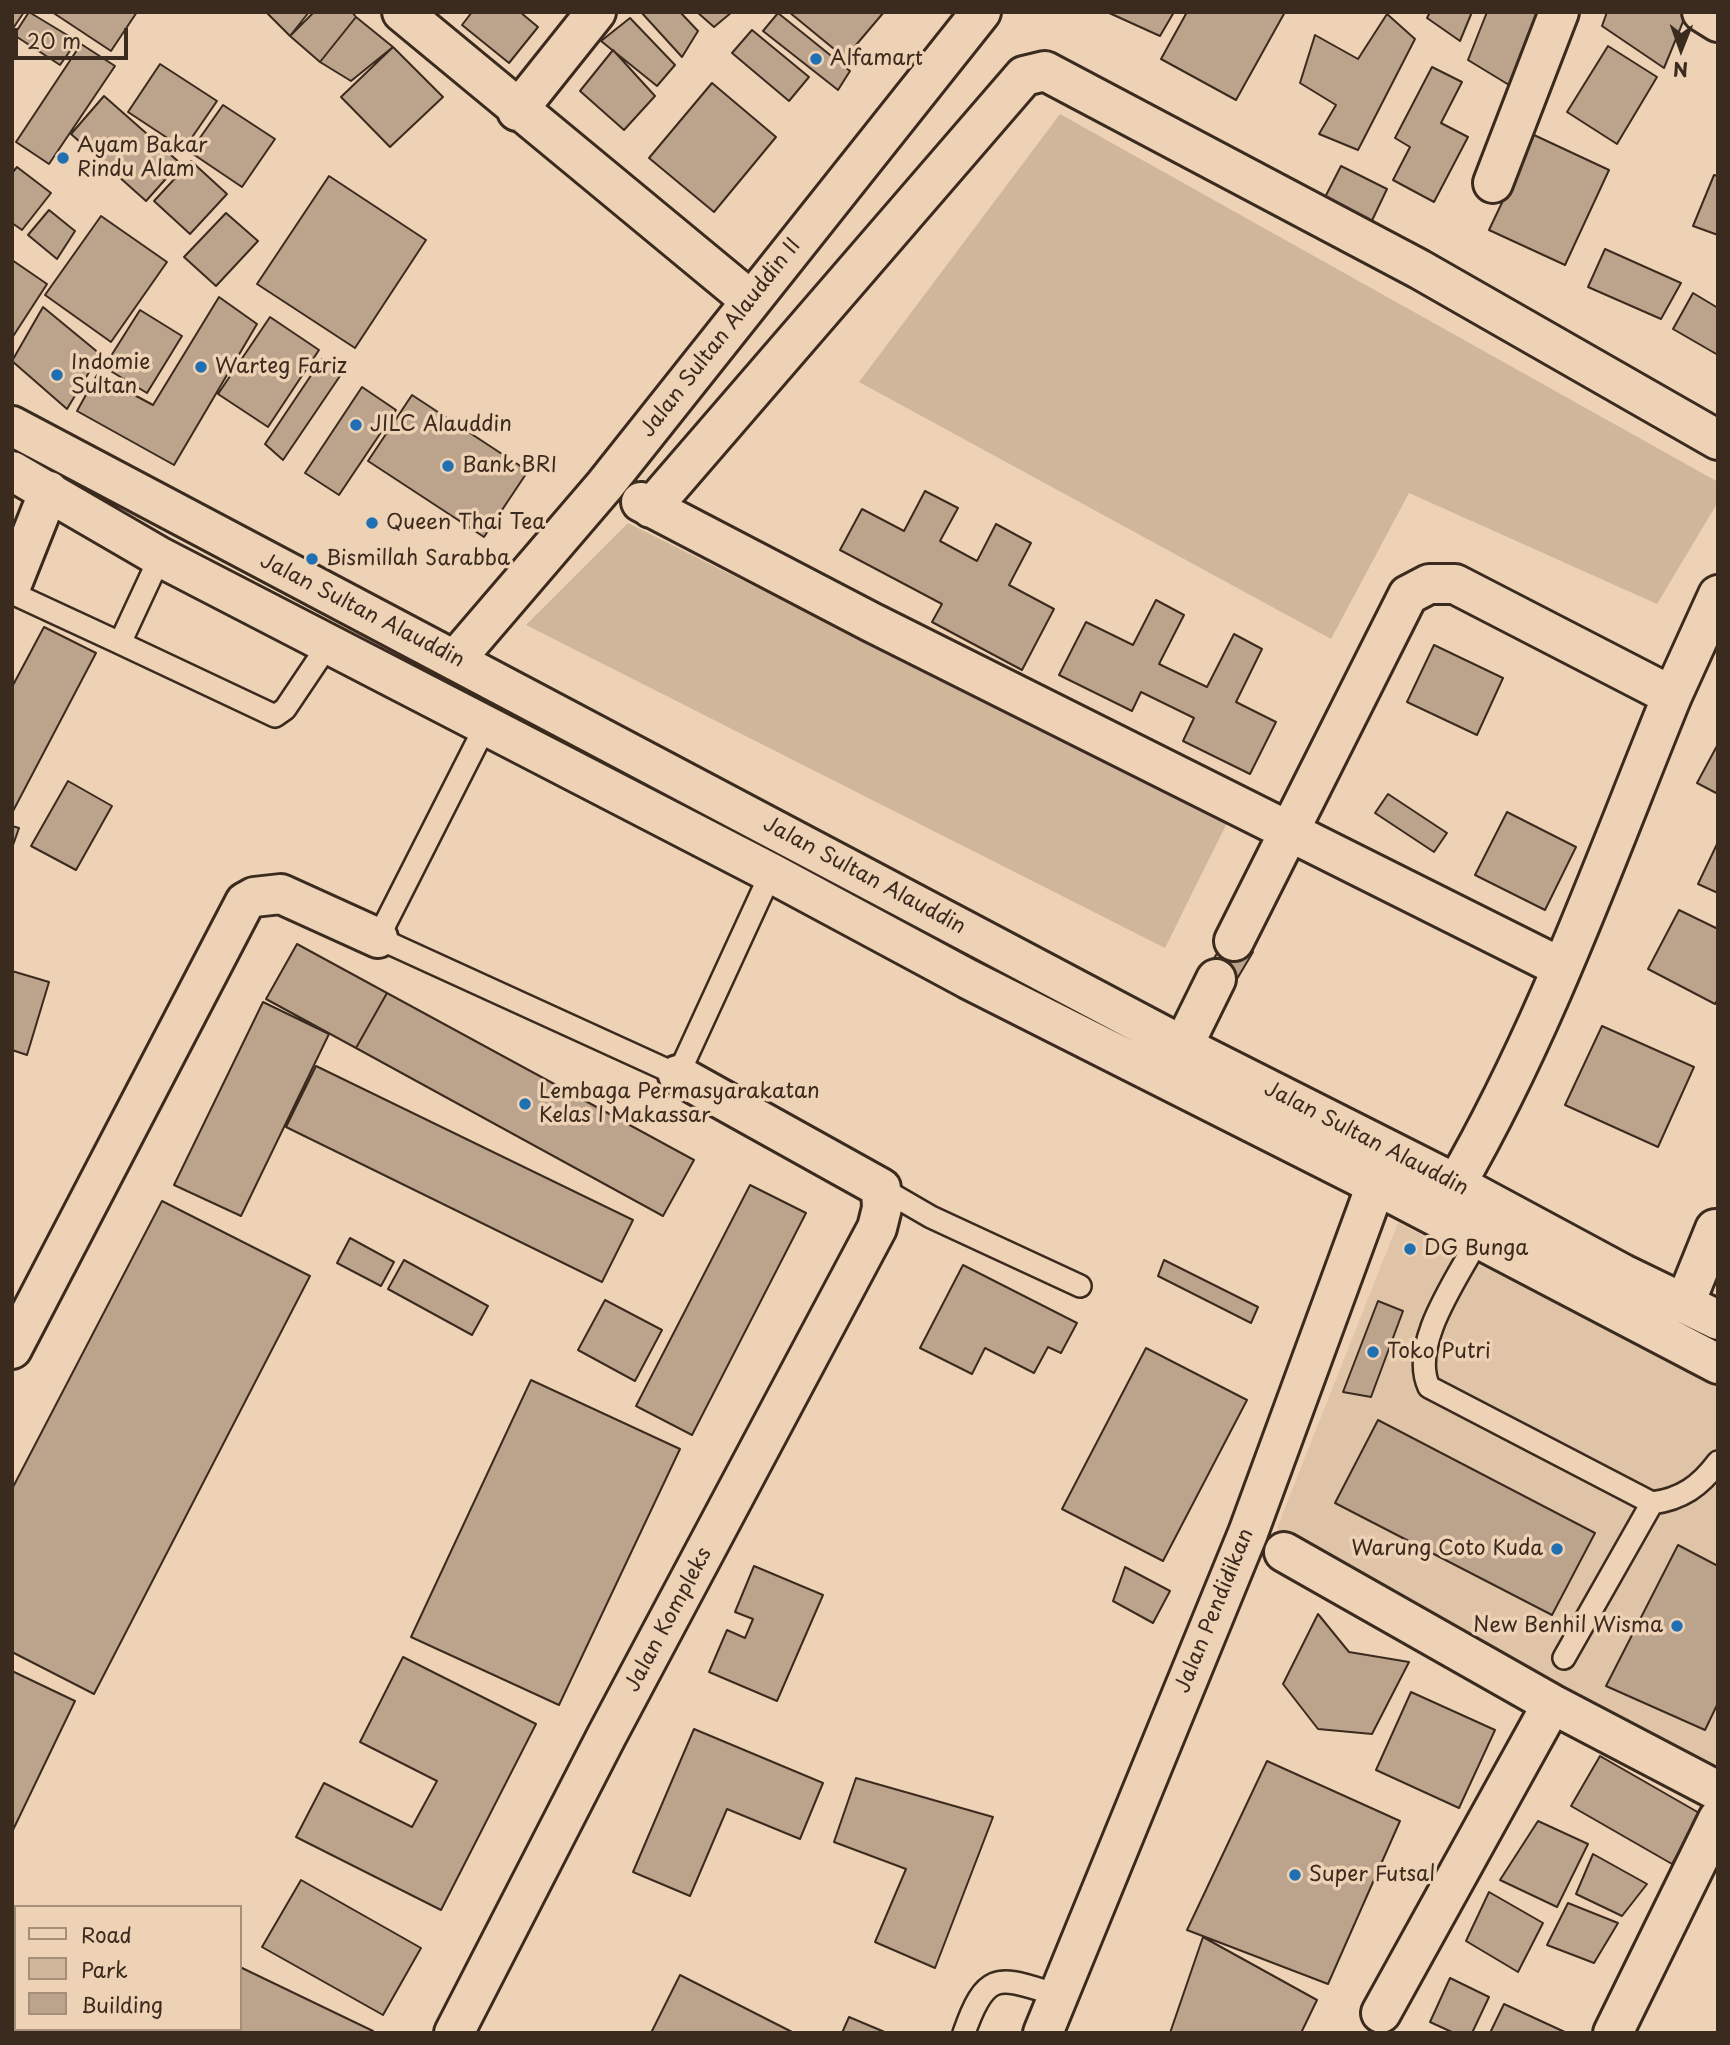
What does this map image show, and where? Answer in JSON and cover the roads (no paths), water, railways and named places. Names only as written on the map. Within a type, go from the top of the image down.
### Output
[{"type":"main road","points":[[402,12],[517,111],[750,300]]},
{"type":"main road","points":[[517,111],[596,12]]},
{"type":"main road","name":"Jalan Sultan Alauddin II","points":[[456,660],[605,485],[981,12]]},
{"type":"main road","points":[[1493,183],[1559,12]]},
{"type":"main road","points":[[1702,12],[1718,22]]},
{"type":"main road","points":[[1562,968],[871,622],[646,505],[1024,76],[1045,71],[1419,269],[1718,440]]},
{"type":"main road","name":"Jalan Sultan Alauddin","points":[[12,426],[1183,1046],[1456,1184],[1623,1275],[1700,1298]]},
{"type":"main road","name":"Jalan Sultan Alauddin","points":[[12,471],[160,557],[328,645],[771,873],[968,979],[1376,1185],[1718,1364]]},
{"type":"main road","points":[[12,584],[49,491]]},
{"type":"main road","points":[[1234,941],[1408,595],[1418,588],[1440,583],[1455,584],[1672,696]]},
{"type":"main road","points":[[1456,1184],[1486,1131],[1562,968],[1672,696],[1718,595]]},
{"type":"main road","points":[[12,1349],[246,902],[254,897],[281,894],[378,938]]},
{"type":"main road","points":[[1183,1046],[1208,994]]},
{"type":"main road","points":[[678,1075],[881,1198]]},
{"type":"main road","name":"Jalan Pendidikan","points":[[1043,2033],[1248,1533],[1376,1185]]},
{"type":"main road","name":"Jalan Kompleks","points":[[454,2033],[606,1737],[869,1249],[881,1198]]},
{"type":"main road","points":[[1700,1298],[1717,1225]]},
{"type":"main road","points":[[1284,1552],[1552,1704],[1718,1791]]},
{"type":"main road","points":[[1381,2013],[1552,1704]]},
{"type":"main road","points":[[1613,2033],[1718,1819]]},
{"type":"lane","points":[[120,643],[160,557]]},
{"type":"lane","points":[[12,593],[275,716],[285,709],[328,645]]},
{"type":"lane","points":[[486,725],[378,938],[678,1075],[771,873]]},
{"type":"lane","points":[[881,1198],[1080,1286]]},
{"type":"lane","points":[[1478,1239],[1426,1339],[1423,1369],[1429,1387],[1652,1503],[1671,1501],[1687,1493],[1718,1462]]},
{"type":"lane","points":[[1564,1658],[1652,1503]]},
{"type":"lane","points":[[964,2033],[974,2003],[985,1989],[1014,1981],[1058,1994]]},
{"type":"place","name":"Alfamart","points":[[816,59]]},
{"type":"place","name":"Ayam Bakar Rindu Alam","points":[[63,158]]},
{"type":"place","name":"Warteg Fariz","points":[[201,367]]},
{"type":"place","name":"Indomie Sultan","points":[[57,375]]},
{"type":"place","name":"JILC Alauddin","points":[[356,425]]},
{"type":"place","name":"Bank BRI","points":[[448,466]]},
{"type":"place","name":"Queen Thai Tea","points":[[372,523]]},
{"type":"place","name":"Bismillah Sarabba","points":[[312,559]]},
{"type":"place","name":"Lembaga Permasyarakatan Kelas I Makassar","points":[[525,1104]]},
{"type":"place","name":"DG Bunga","points":[[1410,1249]]},
{"type":"place","name":"Toko Putri","points":[[1373,1352]]},
{"type":"place","name":"Warung Coto Kuda","points":[[1557,1549]]},
{"type":"place","name":"New Benhil Wisma","points":[[1677,1626]]},
{"type":"place","name":"Super Futsal","points":[[1295,1875]]}]
